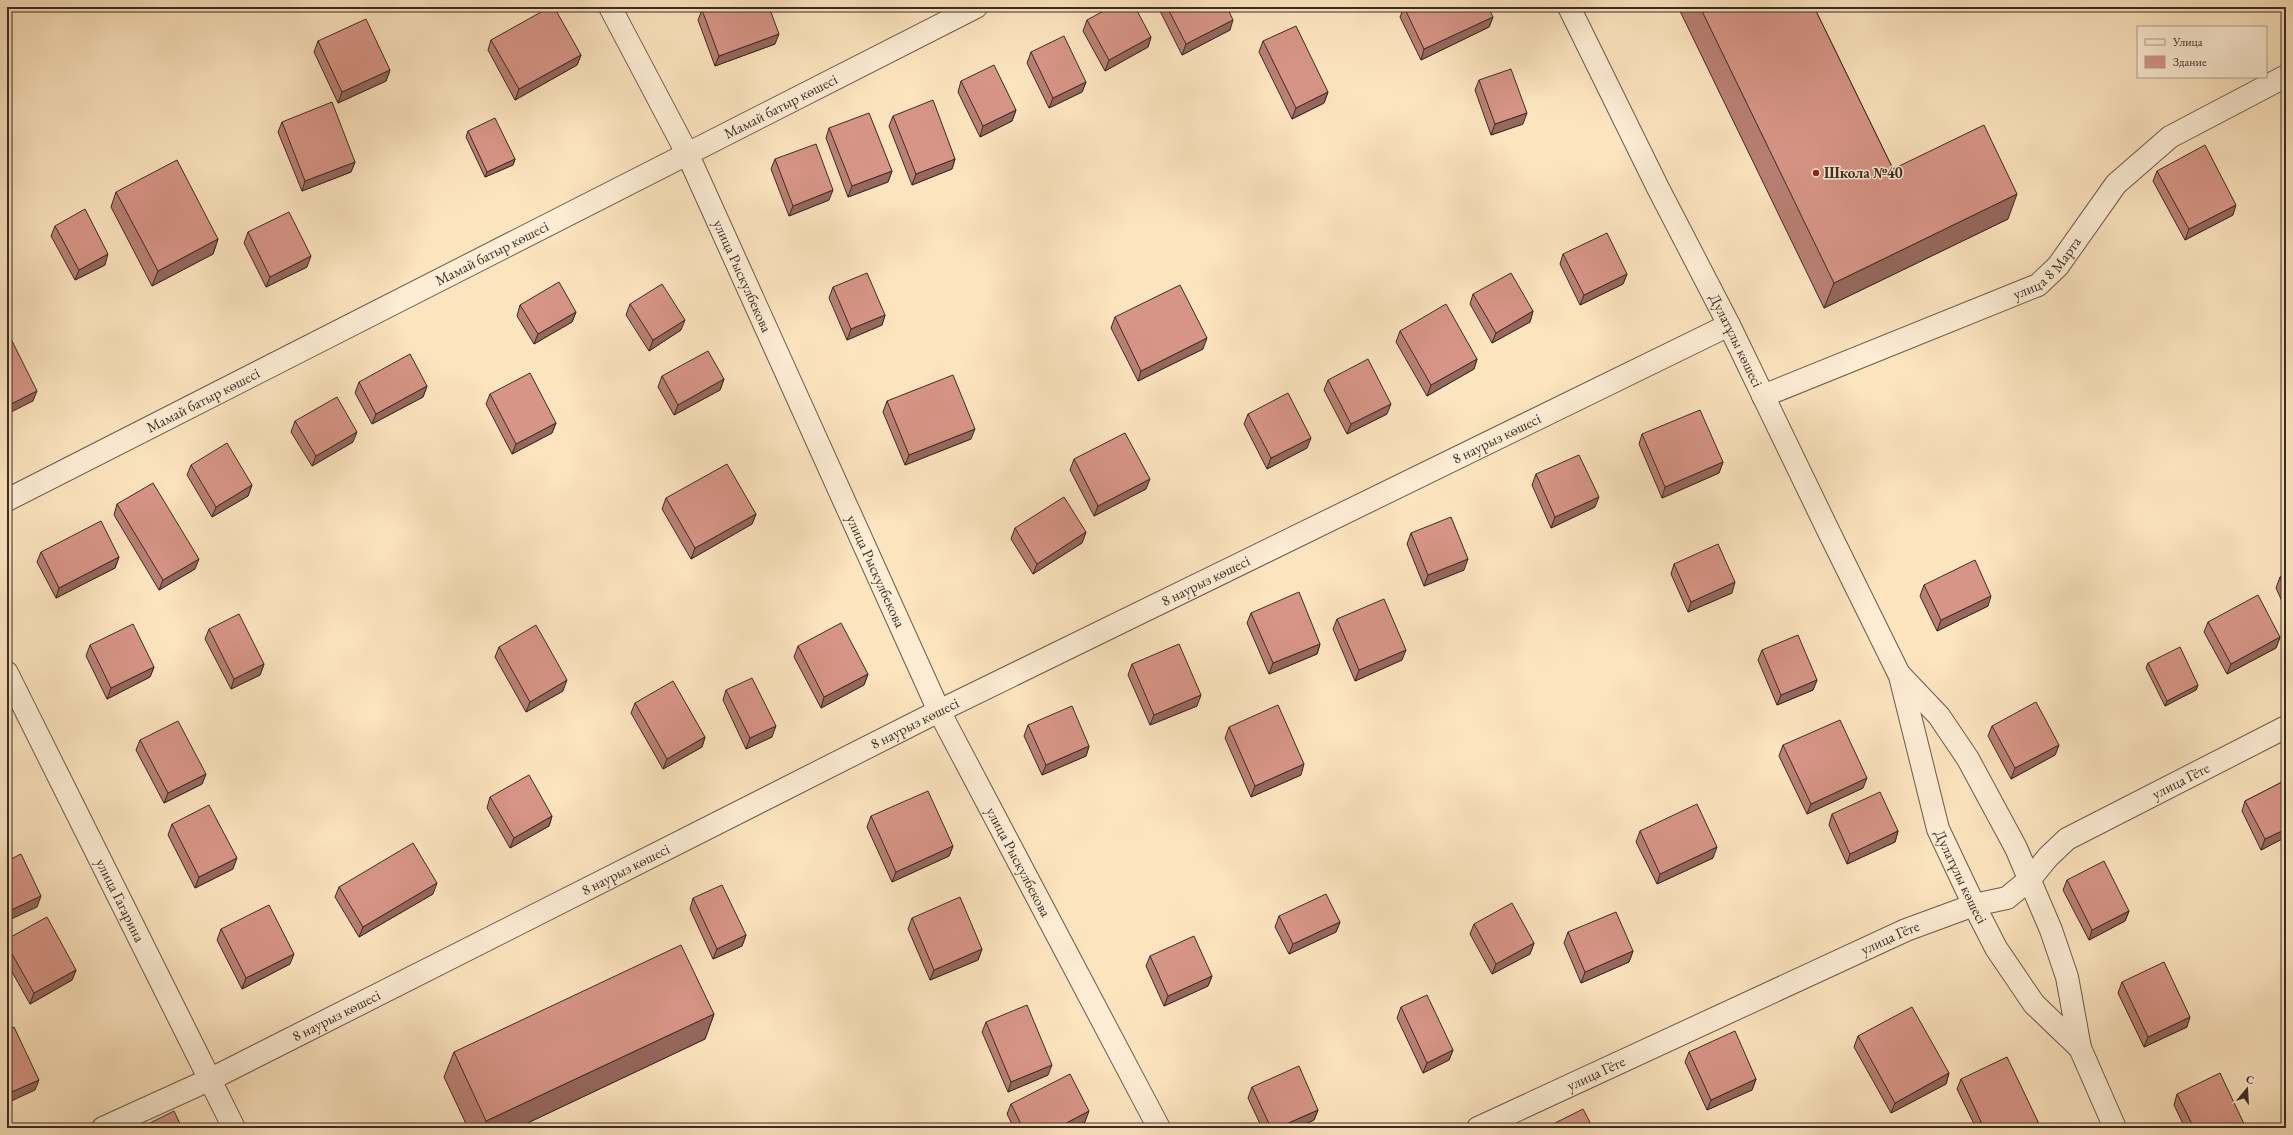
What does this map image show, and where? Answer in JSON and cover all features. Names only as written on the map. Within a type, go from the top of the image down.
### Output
[{"type":"street","name":"улица Рыскулбекова","points":[[610,7],[687,153],[939,711],[1159,1128]]},
{"type":"street","name":"Мамай батыр көшесі","points":[[7,500],[976,7]]},
{"type":"street","name":"Дулатұлы көшесі","points":[[1569,7],[1658,188],[1729,325],[1900,676],[1938,829],[1974,905],[1996,948],[2034,1004],[2080,1048]]},
{"type":"street","name":"улица 8 Марта","points":[[1763,396],[2038,285],[2058,266],[2116,184],[2170,137],[2286,76]]},
{"type":"street","name":"8 наурыз көшесі","points":[[103,1128],[211,1079],[939,711],[1729,325]]},
{"type":"street","name":"улица Гагарина","points":[[7,673],[211,1079],[234,1128]]},
{"type":"street","name":"Дулатұлы көшесі","points":[[1900,676],[1939,716],[1968,759],[1998,812],[2030,880],[2067,977],[2080,1048],[2115,1128]]},
{"type":"street","name":"улица Гёте","points":[[1478,1128],[1906,930],[1974,905],[2007,898],[2030,880],[2048,857],[2067,839],[2286,727]]},
{"type":"building","points":[[550,7],[554,7],[581,55],[519,89],[491,40]]},
{"type":"building","points":[[710,7],[769,7],[779,34],[719,56],[702,10]]},
{"type":"building","points":[[1111,7],[1135,7],[1151,37],[1109,60],[1087,20]]},
{"type":"building","points":[[1167,7],[1227,7],[1233,20],[1186,44]]},
{"type":"building","points":[[1404,7],[1488,7],[1493,17],[1424,49]]},
{"type":"building","name":"Школа №40","points":[[1700,7],[1814,7],[1893,169],[1984,125],[2017,194],[1834,283]]},
{"type":"building","points":[[366,19],[390,70],[342,92],[318,41]]},
{"type":"building","points":[[1296,26],[1328,92],[1296,108],[1263,41]]},
{"type":"building","points":[[1064,36],[1086,82],[1053,98],[1031,52]]},
{"type":"building","points":[[994,65],[1016,110],[983,126],[961,81]]},
{"type":"building","points":[[1511,69],[1527,113],[1495,124],[1479,80]]},
{"type":"building","points":[[933,100],[955,159],[916,174],[893,116]]},
{"type":"building","points":[[332,102],[355,162],[305,181],[282,122]]},
{"type":"building","points":[[869,113],[892,171],[852,186],[829,128]]},
{"type":"building","points":[[495,118],[515,159],[487,172],[468,131]]},
{"type":"building","points":[[816,144],[833,190],[793,206],[775,159]]},
{"type":"building","points":[[2205,145],[2236,205],[2189,229],[2157,171]]},
{"type":"building","points":[[177,160],[218,239],[158,271],[116,192]]},
{"type":"building","points":[[85,209],[108,254],[79,270],[55,226]]},
{"type":"building","points":[[289,212],[311,256],[270,277],[248,232]]},
{"type":"building","points":[[1607,233],[1627,274],[1584,295],[1563,254]]},
{"type":"building","points":[[867,273],[885,315],[851,329],[833,287]]},
{"type":"building","points":[[1511,273],[1533,311],[1496,333],[1473,294]]},
{"type":"building","points":[[559,282],[576,312],[538,334],[520,305]]},
{"type":"building","points":[[662,284],[685,320],[653,340],[630,304]]},
{"type":"building","points":[[1180,285],[1207,338],[1141,371],[1115,317]]},
{"type":"building","points":[[1446,304],[1477,359],[1431,385],[1400,331]]},
{"type":"building","points":[[7,331],[37,391],[7,406]]},
{"type":"building","points":[[708,351],[724,379],[678,405],[662,376]]},
{"type":"building","points":[[410,354],[427,386],[376,414],[359,382]]},
{"type":"building","points":[[1368,359],[1391,404],[1351,424],[1328,380]]},
{"type":"building","points":[[530,373],[556,423],[516,444],[490,394]]},
{"type":"building","points":[[953,375],[975,429],[909,455],[887,401]]},
{"type":"building","points":[[1288,393],[1311,438],[1271,458],[1248,414]]},
{"type":"building","points":[[337,397],[357,432],[316,456],[295,421]]},
{"type":"building","points":[[1700,410],[1723,462],[1665,487],[1642,434]]},
{"type":"building","points":[[1125,433],[1150,479],[1098,506],[1074,459]]},
{"type":"building","points":[[227,443],[252,485],[216,507],[191,465]]},
{"type":"building","points":[[1579,455],[1599,497],[1555,517],[1536,474]]},
{"type":"building","points":[[727,464],[756,514],[695,548],[666,498]]},
{"type":"building","points":[[153,483],[199,559],[163,580],[117,504]]},
{"type":"building","points":[[1064,497],[1086,532],[1037,564],[1015,528]]},
{"type":"building","points":[[1451,517],[1468,559],[1428,575],[1411,533]]},
{"type":"building","points":[[101,521],[119,557],[59,588],[41,552]]},
{"type":"building","points":[[1718,544],[1735,582],[1691,602],[1674,564]]},
{"type":"building","points":[[1975,560],[1991,596],[1941,620],[1924,585]]},
{"type":"building","points":[[2286,574],[2286,591],[2280,577]]},
{"type":"building","points":[[1299,592],[1320,644],[1273,663],[1251,613]]},
{"type":"building","points":[[2258,595],[2280,637],[2231,664],[2208,622]]},
{"type":"building","points":[[1384,599],[1406,650],[1359,670],[1337,619]]},
{"type":"building","points":[[239,614],[264,664],[234,679],[209,629]]},
{"type":"building","points":[[841,623],[868,674],[824,697],[798,646]]},
{"type":"building","points":[[133,624],[154,667],[111,688],[90,645]]},
{"type":"building","points":[[536,625],[567,680],[530,702],[499,647]]},
{"type":"building","points":[[1798,635],[1817,680],[1781,695],[1762,650]]},
{"type":"building","points":[[1179,644],[1201,695],[1154,715],[1132,664]]},
{"type":"building","points":[[2180,647],[2198,685],[2167,701],[2148,663]]},
{"type":"building","points":[[752,678],[776,726],[750,738],[726,690]]},
{"type":"building","points":[[673,681],[705,737],[667,759],[635,703]]},
{"type":"building","points":[[2036,702],[2059,745],[2015,768],[1992,726]]},
{"type":"building","points":[[1278,705],[1304,764],[1255,786],[1229,727]]},
{"type":"building","points":[[1072,706],[1089,746],[1046,765],[1028,725]]},
{"type":"building","points":[[1840,720],[1867,778],[1811,804],[1783,745]]},
{"type":"building","points":[[178,721],[206,774],[168,793],[140,740]]},
{"type":"building","points":[[529,775],[552,816],[514,838],[490,797]]},
{"type":"building","points":[[2286,780],[2286,829],[2265,839],[2245,801]]},
{"type":"building","points":[[928,791],[953,846],[896,872],[871,816]]},
{"type":"building","points":[[1880,792],[1898,831],[1850,854],[1832,814]]},
{"type":"building","points":[[1697,804],[1717,847],[1660,874],[1640,831]]},
{"type":"building","points":[[209,805],[237,858],[199,877],[172,824]]},
{"type":"building","points":[[413,843],[437,883],[363,927],[339,887]]},
{"type":"building","points":[[21,854],[41,896],[7,912],[7,861]]},
{"type":"building","points":[[2104,861],[2129,911],[2092,930],[2067,880]]},
{"type":"building","points":[[722,885],[746,935],[717,949],[693,898]]},
{"type":"building","points":[[1326,894],[1340,922],[1293,944],[1279,916]]},
{"type":"building","points":[[960,897],[982,949],[934,970],[912,918]]},
{"type":"building","points":[[1512,903],[1534,943],[1496,964],[1474,924]]},
{"type":"building","points":[[269,905],[294,954],[246,978],[221,929]]},
{"type":"building","points":[[1616,912],[1633,951],[1585,972],[1568,932]]},
{"type":"building","points":[[47,917],[76,970],[34,993],[7,945],[7,939]]},
{"type":"building","points":[[1194,936],[1212,976],[1168,996],[1150,956]]},
{"type":"building","points":[[681,945],[714,1014],[486,1121],[454,1052]]},
{"type":"building","points":[[2164,962],[2190,1017],[2148,1037],[2122,982]]},
{"type":"building","points":[[1427,995],[1453,1050],[1427,1063],[1401,1007]]},
{"type":"building","points":[[1027,1005],[1052,1065],[1011,1082],[986,1022]]},
{"type":"building","points":[[1912,1007],[1949,1073],[1895,1103],[1858,1036]]},
{"type":"building","points":[[14,1027],[39,1080],[7,1094],[7,1030]]},
{"type":"building","points":[[1735,1031],[1756,1079],[1711,1100],[1689,1052]]},
{"type":"building","points":[[2007,1057],[2041,1128],[1984,1128],[1961,1079]]},
{"type":"building","points":[[1299,1066],[1318,1110],[1277,1128],[1271,1128],[1252,1087]]},
{"type":"building","points":[[2220,1073],[2246,1128],[2194,1128],[2177,1094]]},
{"type":"building","points":[[1070,1074],[1089,1111],[1057,1128],[1023,1128],[1011,1104]]},
{"type":"building","points":[[1583,1109],[1593,1128],[1545,1128]]},
{"type":"building","points":[[174,1111],[182,1128],[140,1128]]},
{"type":"place","name":"Школа №40","points":[[1816,173]]}]
